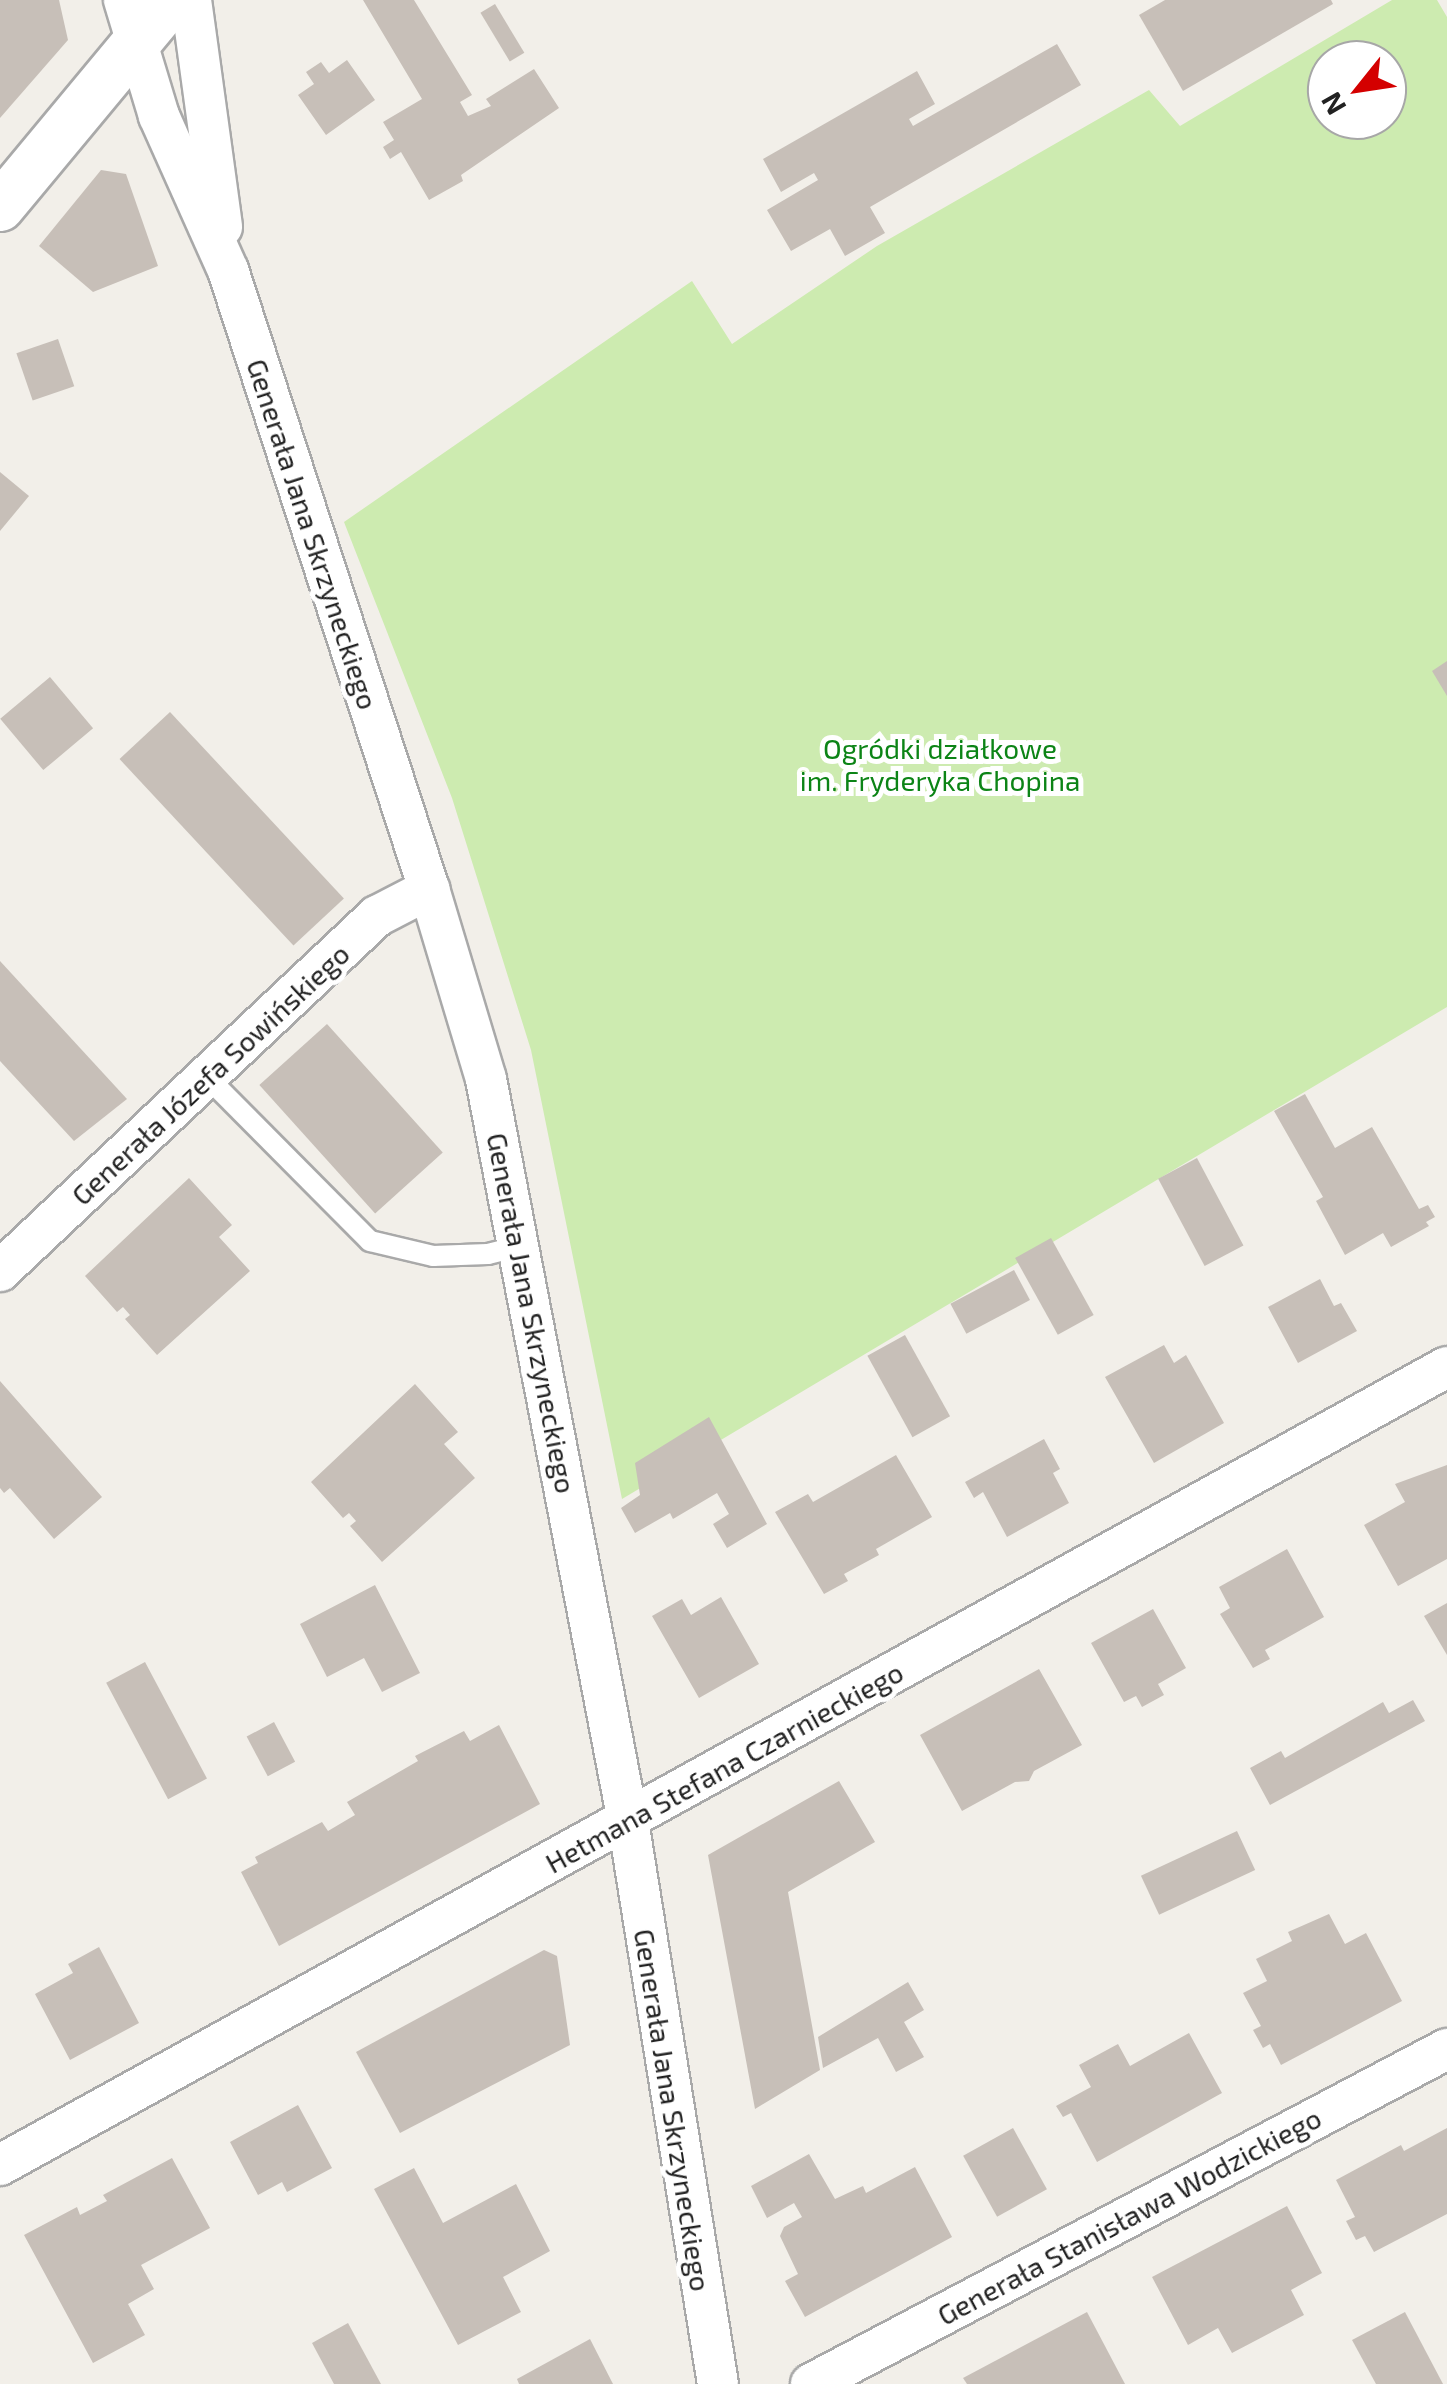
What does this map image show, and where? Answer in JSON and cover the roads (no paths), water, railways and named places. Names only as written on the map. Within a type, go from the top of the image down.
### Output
[{"type":"street","points":[[0,207],[130,22],[172,0]]},
{"type":"street","name":"Generała Jana Skrzyneckiego","points":[[192,0],[228,270]]},
{"type":"street","name":"Generała Jana Skrzyneckiego","points":[[130,22],[159,116],[228,270],[429,889],[486,1079],[628,1821],[718,2384]]},
{"type":"street","name":"Generała Józefa Sowińskiego","points":[[0,1271],[377,916],[429,889]]},
{"type":"street","name":"Hetmana Stefana Czarnieckiego","points":[[0,2165],[1447,1367]]},
{"type":"street","name":"Generała Stanisława Wodzickiego","points":[[812,2384],[1447,2048]]},
{"type":"lane","points":[[207,1077],[370,1241],[433,1256],[488,1254],[519,1246]]},
{"type":"park label","name":"Ogródki działkowe im. Fryderyka Chopina","points":[[940,764]]}]
